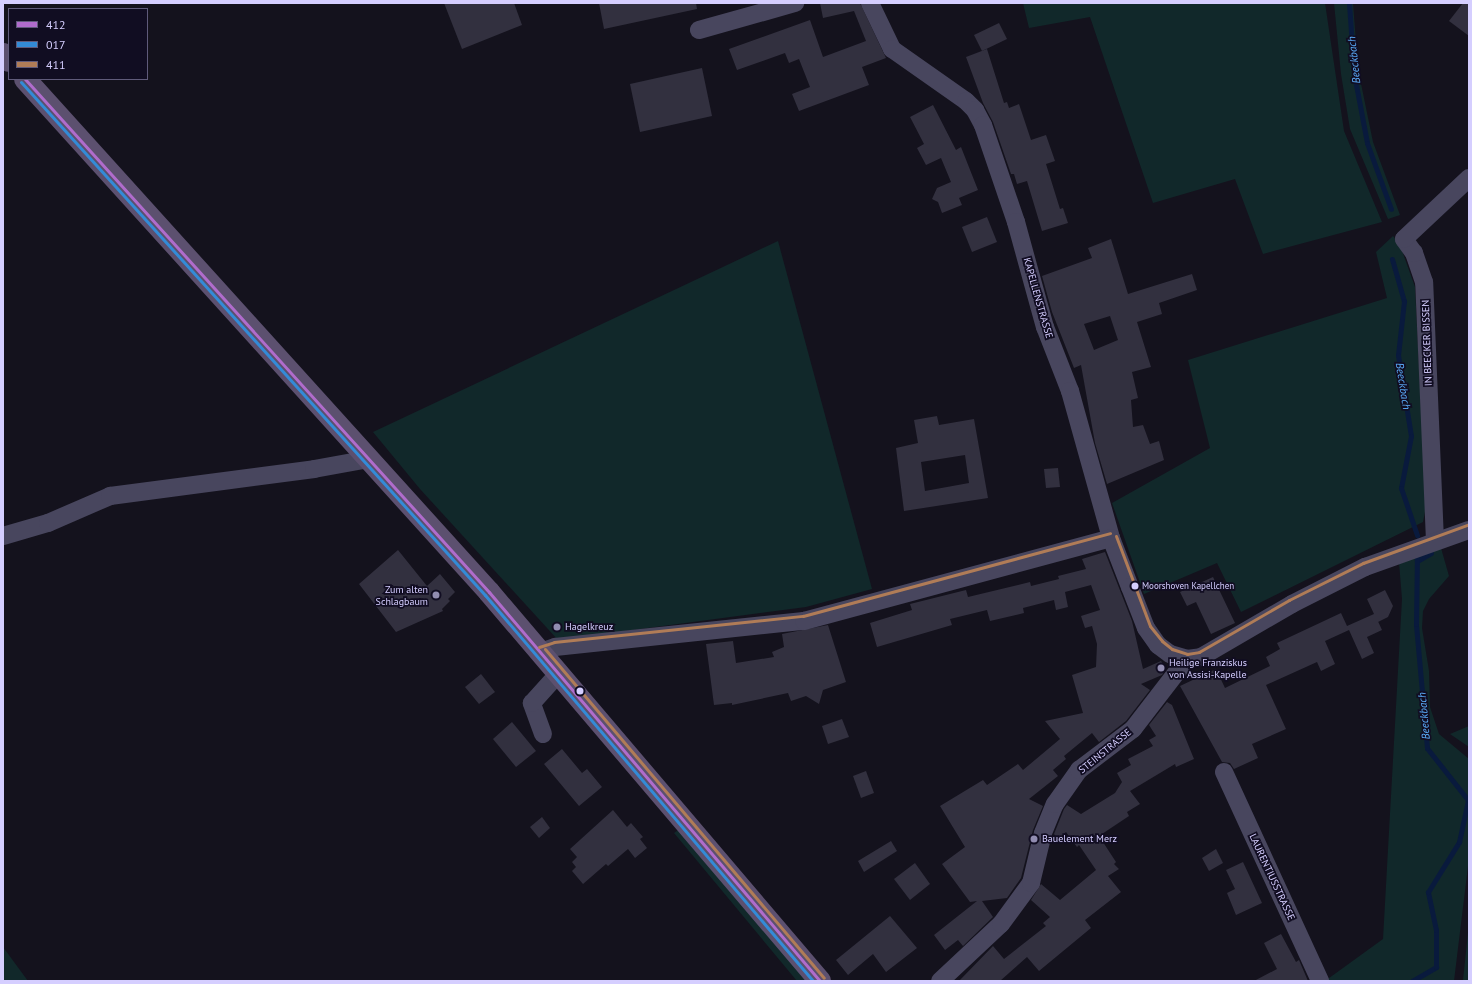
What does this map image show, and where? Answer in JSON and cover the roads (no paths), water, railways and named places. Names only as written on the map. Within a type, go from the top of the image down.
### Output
[{"type":"main road","points":[[26,80],[353,440],[541,652],[820,981]]},
{"type":"street","points":[[699,30],[795,3]]},
{"type":"street","name":"KAPELLENSTRASSE","points":[[870,3],[892,49],[966,101],[975,110],[983,126],[1016,222],[1045,327],[1070,391],[1112,538],[1146,628],[1164,650],[1187,659]]},
{"type":"street","name":"IN BEECKER BISSEN","points":[[1435,541],[1424,282],[1414,253],[1404,239],[1469,178]]},
{"type":"street","points":[[3,536],[48,523],[110,496],[314,470],[369,458]]},
{"type":"street","points":[[1187,659],[1201,657],[1292,604],[1365,567],[1469,530]]},
{"type":"street","points":[[541,652],[555,647],[804,621],[1112,538]]},
{"type":"street","name":"STEINSTRASSE","points":[[940,981],[1001,924],[1031,884],[1043,833],[1055,804],[1079,770],[1132,729],[1187,659]]},
{"type":"street","points":[[543,734],[532,703],[559,673]]},
{"type":"street","name":"LAURENTIUSSTRASSE","points":[[1224,772],[1320,981]]},
{"type":"waterway","name":"Beeckbach","points":[[1349,3],[1354,74],[1367,143],[1391,209]]},
{"type":"waterway","name":"Beeckbach","points":[[1392,259],[1404,301],[1398,355],[1411,436],[1401,488],[1417,535]]},
{"type":"waterway","points":[[1417,561],[1431,553]]},
{"type":"waterway","name":"Beeckbach","points":[[1412,981],[1436,967],[1436,930],[1428,892],[1459,842],[1468,800],[1427,748],[1416,624],[1417,556]]},
{"type":"place","name":"Moorshoven Kapellchen","points":[[1135,586]]},
{"type":"place","name":"Zum alten Schlagbaum","points":[[436,595]]},
{"type":"place","name":"Hagelkreuz","points":[[557,627]]},
{"type":"place","name":"Heilige Franziskus von Assisi-Kapelle","points":[[1161,668]]},
{"type":"place","name":"Bauelement Merz","points":[[1034,839]]}]
